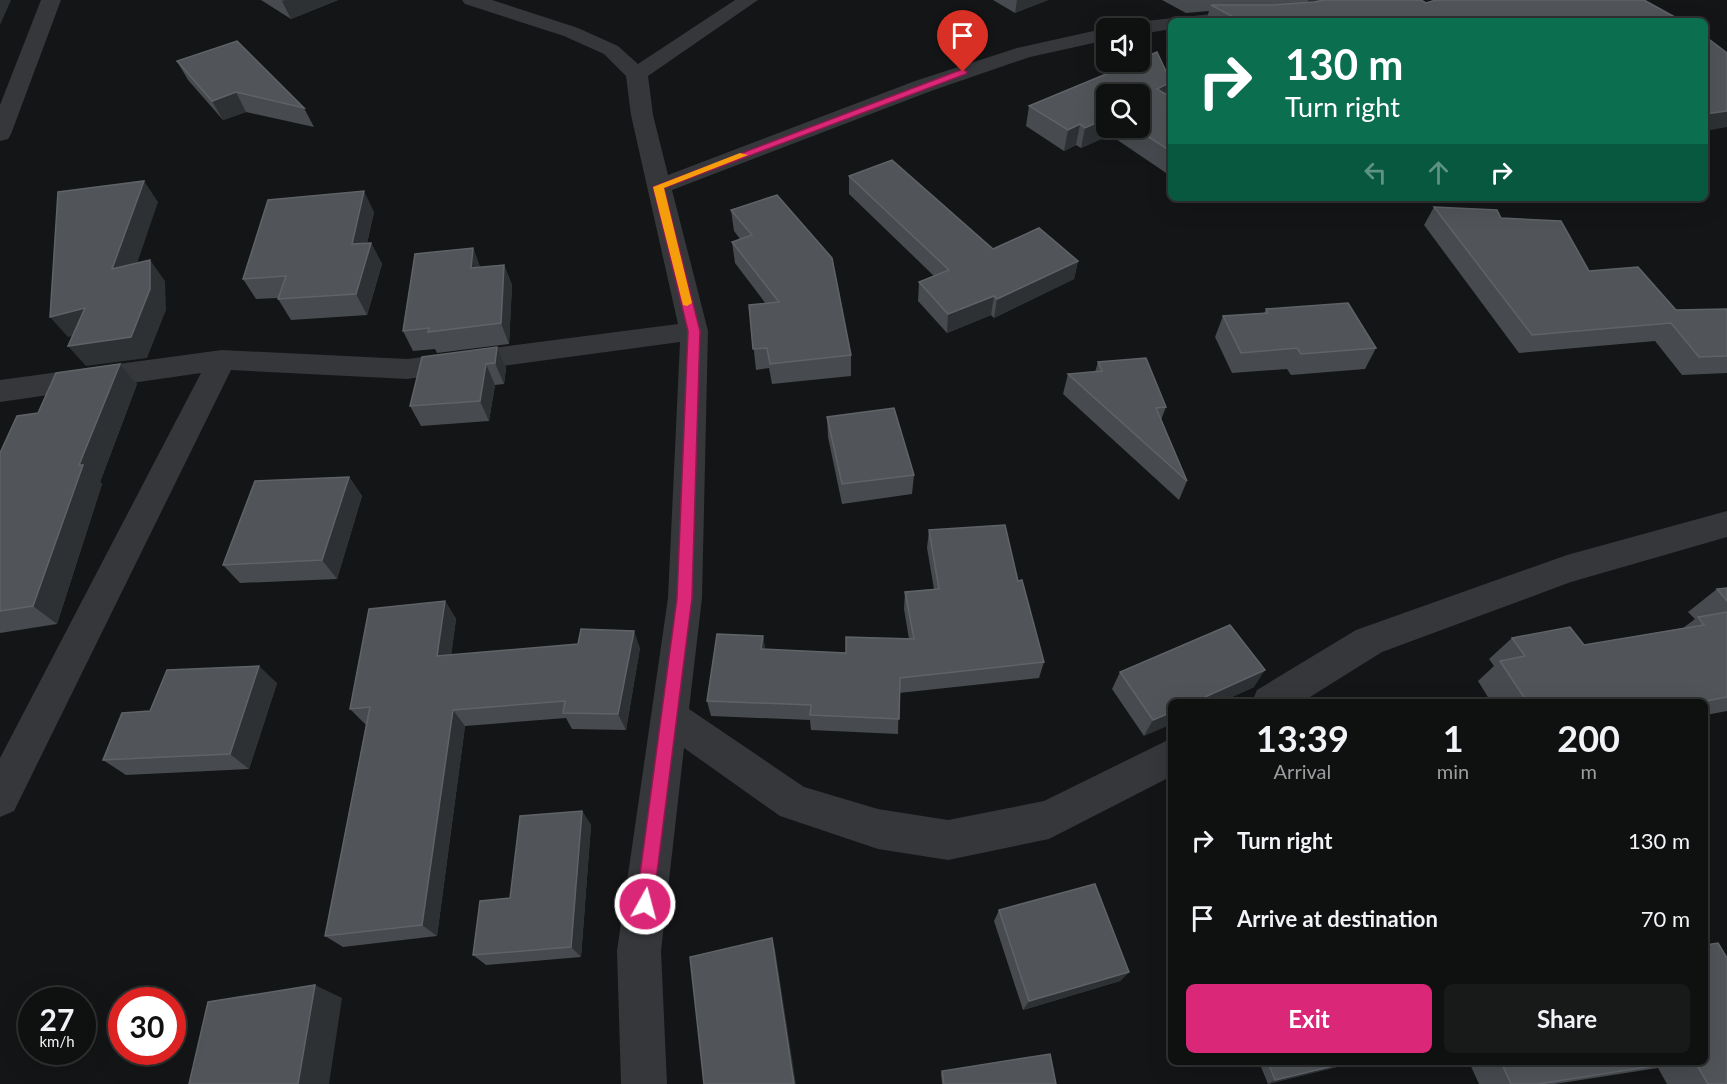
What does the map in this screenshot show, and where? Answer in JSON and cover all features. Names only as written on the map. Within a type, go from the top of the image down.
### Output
[{"type":"street","points":[[0,134],[51,0]]},
{"type":"street","points":[[472,0],[571,32],[611,50],[637,74],[642,115],[694,331],[685,598],[639,951],[644,1084]]},
{"type":"street","points":[[637,74],[748,0]]},
{"type":"street","points":[[1224,18],[1274,14]]},
{"type":"street","points":[[1150,26],[1168,24]]},
{"type":"street","points":[[658,187],[945,78],[1024,52],[1096,36]]},
{"type":"street","points":[[0,391],[222,360],[407,369],[694,331]]},
{"type":"street","points":[[0,798],[222,360]]},
{"type":"street","points":[[1275,699],[1369,641],[1567,569],[1727,524]]},
{"type":"street","points":[[669,716],[794,804],[878,829],[948,840],[1049,820],[1168,758]]},
{"type":"building","points":[[1324,0],[1421,0],[1426,3],[1436,0],[1644,0],[1677,18],[1235,18],[1211,5],[1273,5]]},
{"type":"building","points":[[1708,39],[1727,53],[1727,111],[1708,114]]},
{"type":"building","points":[[237,41],[304,108],[236,92],[212,101],[177,61]]},
{"type":"building","points":[[1157,52],[1168,76],[1168,84],[1157,89],[1168,96],[1168,149],[1150,138],[1150,84],[1096,84],[1096,123],[1085,128],[1080,124],[1068,130],[1029,106],[1111,72],[1150,72],[1150,55]]},
{"type":"building","points":[[892,160],[993,249],[1039,228],[1078,261],[997,299],[994,296],[948,314],[919,282],[949,270],[849,176]]},
{"type":"building","points":[[144,181],[112,269],[150,260],[150,289],[131,337],[68,346],[85,308],[50,317],[58,192]]},
{"type":"building","points":[[364,191],[352,244],[371,243],[356,294],[278,299],[286,276],[243,279],[268,200]]},
{"type":"building","points":[[777,195],[832,258],[851,355],[770,364],[767,348],[753,349],[749,305],[779,302],[732,242],[752,235],[731,210]]},
{"type":"building","points":[[1434,207],[1497,210],[1501,218],[1561,221],[1589,271],[1638,267],[1676,310],[1727,309],[1727,356],[1699,357],[1671,323],[1532,335]]},
{"type":"building","points":[[473,248],[471,268],[504,265],[501,323],[428,332],[429,328],[403,331],[415,254]]},
{"type":"building","points":[[1348,303],[1376,348],[1301,354],[1297,348],[1241,353],[1223,316],[1268,313],[1266,309]]},
{"type":"building","points":[[497,347],[495,363],[486,364],[480,401],[410,406],[422,357]]},
{"type":"building","points":[[1146,358],[1166,407],[1156,408],[1187,481],[1068,374],[1102,371],[1098,362]]},
{"type":"building","points":[[120,364],[79,465],[83,465],[33,606],[0,611],[0,453],[17,416],[38,413],[56,373]]},
{"type":"building","points":[[894,408],[914,475],[842,484],[827,417]]},
{"type":"building","points":[[349,477],[322,560],[223,565],[255,481]]},
{"type":"building","points":[[1005,525],[1018,581],[1022,580],[1044,662],[900,678],[899,719],[810,715],[811,705],[707,701],[717,634],[763,636],[761,649],[846,653],[846,637],[914,639],[905,592],[939,589],[929,530]]},
{"type":"building","points":[[1727,588],[1727,601],[1717,589]]},
{"type":"building","points":[[445,601],[437,656],[578,644],[581,629],[634,631],[618,714],[563,713],[565,701],[453,710],[422,925],[325,936],[370,707],[350,709],[369,609]]},
{"type":"building","points":[[1727,612],[1727,697],[1708,701],[1525,699],[1500,661],[1525,656],[1512,638],[1570,627],[1584,645],[1704,625],[1698,617]]},
{"type":"building","points":[[1230,625],[1265,670],[1201,699],[1168,699],[1168,714],[1153,720],[1120,672]]},
{"type":"building","points":[[259,666],[230,754],[103,760],[122,713],[150,711],[167,670]]},
{"type":"building","points":[[582,811],[571,947],[473,955],[480,901],[510,898],[520,816]]},
{"type":"building","points":[[1095,884],[1129,972],[1029,1001],[999,910]]},
{"type":"building","points":[[772,938],[794,1084],[704,1084],[690,957]]},
{"type":"building","points":[[1718,943],[1727,958],[1727,1084],[1708,1084],[1697,1065],[1708,1065],[1708,945]]},
{"type":"building","points":[[315,985],[298,1084],[189,1084],[208,1002]]},
{"type":"building","points":[[1050,1054],[1056,1084],[944,1084],[942,1071]]},
{"type":"building","points":[[1269,1065],[1338,1065],[1275,1080]]},
{"type":"building","points":[[1502,1065],[1660,1065],[1538,1084],[1511,1084]]},
{"type":"slow traffic","points":[[687,303],[658,187],[743,155]]},
{"type":"route","points":[[645,904],[685,598],[694,331],[658,187],[963,72]]}]
